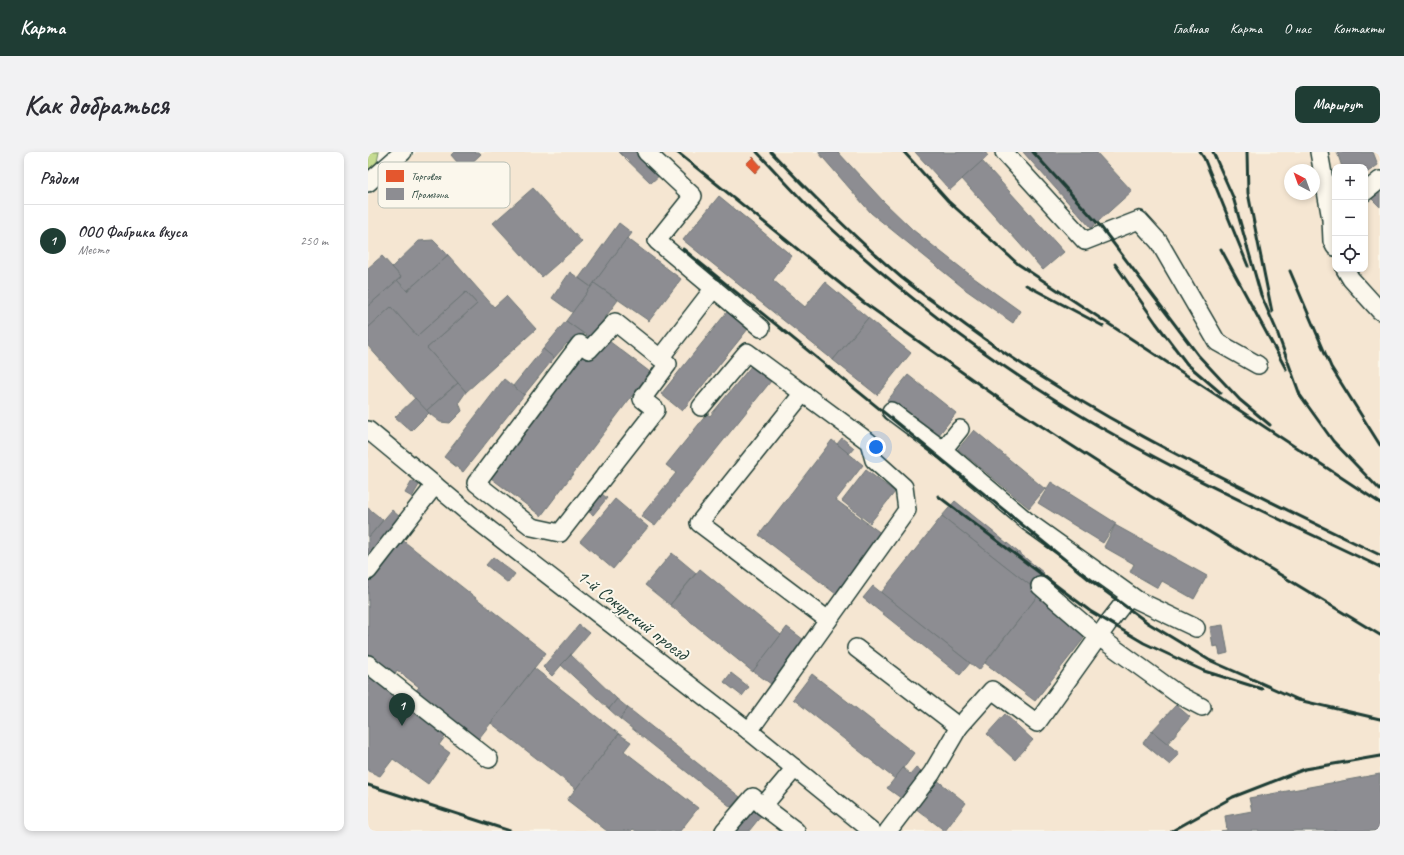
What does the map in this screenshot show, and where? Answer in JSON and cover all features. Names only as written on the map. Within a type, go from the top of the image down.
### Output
[{"type":"street","points":[[646,152],[693,196],[657,241],[761,328]]},
{"type":"street","points":[[1004,152],[1085,241],[1139,220],[1159,242],[1216,342],[1258,365]]},
{"type":"street","points":[[1319,152],[1332,213]]},
{"type":"street","points":[[390,162],[400,153]]},
{"type":"street","points":[[368,183],[378,174]]},
{"type":"street","points":[[1368,190],[1380,180]]},
{"type":"street","points":[[1347,272],[1351,279],[1380,311]]},
{"type":"street","points":[[660,358],[714,288]]},
{"type":"street","points":[[615,322],[660,358],[668,364],[642,399],[656,410],[560,533],[532,527],[476,483],[580,344],[589,350],[615,322]]},
{"type":"street","points":[[701,407],[747,352],[869,442],[874,460],[904,487],[907,510],[750,731]]},
{"type":"street","points":[[803,393],[699,523],[828,620]]},
{"type":"street","points":[[891,411],[943,450],[1028,522],[1131,596],[1196,628]]},
{"type":"street","points":[[943,450],[960,429]]},
{"type":"street","name":"1-й Сокурский проезд","points":[[368,430],[482,524],[750,731],[872,831]]},
{"type":"street","points":[[368,571],[435,485]]},
{"type":"street","points":[[1040,586],[1099,637],[1179,695],[1202,707]]},
{"type":"street","points":[[888,831],[932,773],[958,727],[992,690],[1037,724],[1122,604],[1131,596]]},
{"type":"street","points":[[856,648],[958,727]]},
{"type":"street","points":[[368,664],[489,759]]},
{"type":"street","points":[[763,806],[795,768]]},
{"type":"street","points":[[724,831],[753,797],[796,831]]},
{"type":"shaded area","points":[[416,152],[1380,152],[1380,831],[368,831],[368,195],[378,186],[378,208],[510,208],[510,162],[405,162]]},
{"type":"green space","points":[[368,152],[379,152],[377,162],[368,170]]},
{"type":"building: Торговля","points":[[753,157],[761,166],[755,173],[746,164]]},
{"type":"building: Промзона","points":[[454,152],[479,152],[481,154],[472,162],[457,162],[451,155]]},
{"type":"building: Промзона","points":[[619,152],[640,152],[662,173],[651,183]]},
{"type":"building: Промзона","points":[[818,152],[838,152],[883,201],[913,230],[974,278],[1020,311],[1013,323],[966,290],[871,213]]},
{"type":"building: Промзона","points":[[915,152],[985,152],[988,156],[950,190]]},
{"type":"building: Промзона","points":[[1023,152],[1096,152],[1132,191],[1091,228]]},
{"type":"building: Промзона","points":[[1337,152],[1373,152],[1378,165],[1368,172],[1368,164],[1341,164]]},
{"type":"building: Промзона","points":[[982,161],[1064,252],[1043,270],[962,179]]},
{"type":"building: Промзона","points":[[533,188],[582,242],[542,277],[493,223]]},
{"type":"building: Промзона","points":[[1380,189],[1380,207],[1371,198]]},
{"type":"building: Промзона","points":[[719,196],[792,256],[773,280],[805,307],[825,282],[868,318],[833,360],[683,240]]},
{"type":"building: Промзона","points":[[619,223],[632,233],[591,287],[579,278]]},
{"type":"building: Промзона","points":[[627,238],[681,279],[649,321],[594,283]]},
{"type":"building: Промзона","points":[[433,240],[448,255],[407,291],[397,280],[401,277],[392,267],[419,241]]},
{"type":"building: Промзона","points":[[448,255],[494,307],[506,296],[536,329],[466,392],[427,348],[477,304],[466,292],[417,336],[391,307],[368,328],[368,306],[397,280],[407,291]]},
{"type":"building: Промзона","points":[[382,256],[401,277],[368,306],[368,268]]},
{"type":"building: Промзона","points":[[570,272],[591,287],[573,313],[552,298]]},
{"type":"building: Промзона","points":[[594,283],[618,300],[590,338],[566,321]]},
{"type":"building: Промзона","points":[[466,292],[477,304],[427,348],[458,383],[426,411],[368,346],[368,328],[391,307],[417,336]]},
{"type":"building: Промзона","points":[[727,312],[748,329],[682,411],[661,394]]},
{"type":"building: Промзона","points":[[868,318],[911,353],[877,395],[833,360]]},
{"type":"building: Промзона","points":[[566,321],[584,334],[572,348],[567,343],[554,358],[543,349]]},
{"type":"building: Промзона","points":[[605,338],[650,372],[541,516],[487,475],[579,352],[589,359]]},
{"type":"building: Промзона","points":[[543,349],[554,358],[524,395],[513,386]]},
{"type":"building: Промзона","points":[[752,365],[771,381],[655,526],[641,516],[676,473],[666,465],[707,414],[710,416]]},
{"type":"building: Промзона","points":[[908,375],[956,413],[935,440],[887,401]]},
{"type":"building: Промзона","points":[[504,379],[524,395],[463,472],[444,457]]},
{"type":"building: Промзона","points":[[458,383],[466,392],[459,402],[462,411],[450,423],[440,422],[426,411]]},
{"type":"building: Промзона","points":[[415,398],[429,413],[411,431],[395,417]]},
{"type":"building: Промзона","points":[[974,430],[1045,489],[1029,508],[958,449]]},
{"type":"building: Промзона","points":[[842,438],[854,448],[849,454],[837,444]]},
{"type":"building: Промзона","points":[[832,440],[863,465],[836,500],[882,534],[836,594],[759,535]]},
{"type":"building: Промзона","points":[[866,470],[895,492],[870,523],[842,501]]},
{"type":"building: Промзона","points":[[412,481],[419,485],[412,497],[405,493]]},
{"type":"building: Промзона","points":[[1051,482],[1116,523],[1103,543],[1038,503]]},
{"type":"building: Промзона","points":[[598,491],[607,498],[593,515],[584,508]]},
{"type":"building: Промзона","points":[[615,499],[648,527],[613,569],[580,541]]},
{"type":"building: Промзона","points":[[955,501],[1044,573],[1032,587],[942,516]]},
{"type":"building: Промзона","points":[[368,508],[383,520],[368,538]]},
{"type":"building: Промзона","points":[[392,510],[401,518],[368,562],[368,538]]},
{"type":"building: Промзона","points":[[942,516],[1040,593],[979,670],[881,593]]},
{"type":"building: Промзона","points":[[1115,525],[1207,576],[1194,599],[1162,581],[1158,588],[1130,572],[1134,564],[1104,547]]},
{"type":"building: Промзона","points":[[401,539],[546,653],[476,742],[414,693],[419,687],[397,670],[394,675],[368,654],[368,582]]},
{"type":"building: Промзона","points":[[672,553],[696,573],[670,605],[645,585]]},
{"type":"building: Промзона","points":[[493,557],[515,574],[508,583],[486,565]]},
{"type":"building: Промзона","points":[[700,569],[781,635],[753,672],[670,605]]},
{"type":"building: Промзона","points":[[873,586],[970,663],[960,675],[863,598]]},
{"type":"building: Промзона","points":[[1040,593],[1088,633],[1035,701],[985,663]]},
{"type":"building: Промзона","points":[[579,625],[589,633],[552,676],[543,667]]},
{"type":"building: Промзона","points":[[1223,625],[1228,653],[1220,655],[1218,646],[1213,647],[1210,627]]},
{"type":"building: Промзона","points":[[787,627],[804,640],[771,684],[753,671]]},
{"type":"building: Промзона","points":[[571,655],[617,699],[609,709],[561,665]]},
{"type":"building: Промзона","points":[[534,668],[619,734],[576,789],[491,723]]},
{"type":"building: Промзона","points":[[368,672],[447,734],[439,745],[450,753],[428,784],[393,759],[380,776],[368,771]]},
{"type":"building: Промзона","points":[[731,673],[749,687],[742,696],[724,682]]},
{"type":"building: Промзона","points":[[812,674],[914,753],[895,779],[793,699]]},
{"type":"building: Промзона","points":[[617,699],[628,708],[620,719],[609,709]]},
{"type":"building: Промзона","points":[[1176,705],[1190,717],[1167,744],[1152,731]]},
{"type":"building: Промзона","points":[[628,708],[740,797],[731,807],[620,719]]},
{"type":"building: Промзона","points":[[1005,714],[1033,740],[1015,760],[987,734]]},
{"type":"building: Промзона","points":[[1152,731],[1179,753],[1170,765],[1143,743]]},
{"type":"building: Промзона","points":[[619,734],[631,742],[624,751],[698,808],[680,831],[636,831],[633,829],[631,831],[607,831],[567,800]]},
{"type":"building: Промзона","points":[[916,767],[925,774],[905,801],[887,788],[903,768],[910,774]]},
{"type":"building: Промзона","points":[[1380,774],[1380,831],[1221,831],[1227,830],[1225,816],[1252,811],[1249,798]]},
{"type":"building: Промзона","points":[[937,780],[966,803],[945,831],[915,808]]},
{"type":"building: Промзона","points":[[750,808],[761,816],[749,831],[733,831]]},
{"type":"railway","points":[[677,152],[863,302],[1007,404],[1150,496],[1380,635]]},
{"type":"railway","points":[[757,152],[820,218],[876,268],[964,338],[1025,381],[1135,447],[1175,468],[1380,567]]},
{"type":"railway","points":[[771,152],[868,248],[902,278],[999,349],[1104,415],[1268,501],[1380,555]]},
{"type":"railway","points":[[904,152],[948,201],[1018,264],[1380,503]]},
{"type":"railway","points":[[1033,152],[1101,227],[1198,355],[1240,400],[1270,425]]},
{"type":"railway","points":[[1200,152],[1204,158],[1248,266]]},
{"type":"railway","points":[[1213,152],[1233,197],[1261,295],[1276,329],[1300,395],[1333,441],[1380,490]]},
{"type":"railway","points":[[1247,152],[1248,193],[1272,312]]},
{"type":"railway","points":[[683,249],[1090,580],[1148,623],[1209,660],[1299,700]]},
{"type":"railway","points":[[1221,249],[1286,369]]},
{"type":"railway","points":[[1115,264],[1156,323],[1187,364],[1221,393]]},
{"type":"railway","points":[[1290,271],[1331,367],[1380,445]]},
{"type":"railway","points":[[1026,285],[1103,326]]},
{"type":"railway","points":[[938,496],[1090,611],[1144,643],[1204,671],[1262,689]]},
{"type":"railway","points":[[1294,699],[1380,719]]},
{"type":"railway","points":[[1172,831],[1233,797],[1305,769],[1380,756]]},
{"type":"railway","points":[[368,785],[510,831]]},
{"type":"place","name":"ООО Фабрика вкуса","points":[[402,726]]}]
